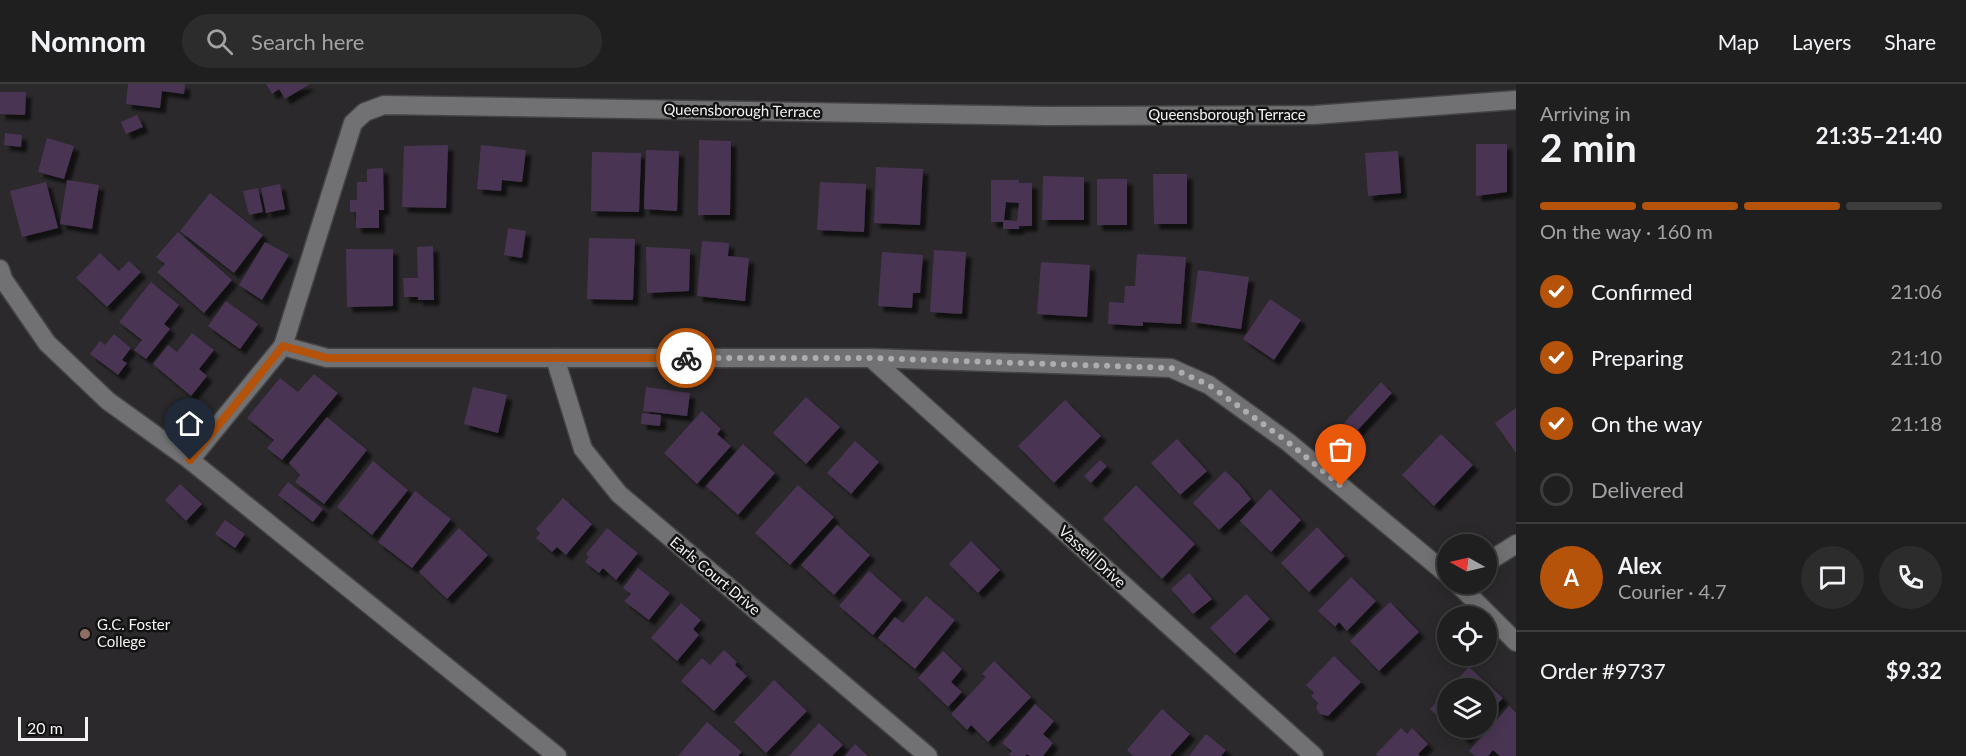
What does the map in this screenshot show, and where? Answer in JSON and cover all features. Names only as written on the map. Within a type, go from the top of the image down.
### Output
[{"type":"street","name":"Queensborough Terrace","points":[[190,460],[283,346],[352,123],[365,112],[384,105],[1059,116],[1314,115],[1516,100]]},
{"type":"street","points":[[0,269],[3,279],[47,343],[108,400],[190,460],[556,756]]},
{"type":"street","points":[[283,346],[327,358],[871,358],[1171,368],[1209,385],[1288,442],[1437,566]]},
{"type":"street","name":"Earls Court Drive","points":[[555,358],[583,449],[619,494],[928,756]]},
{"type":"street","name":"Vassell Drive","points":[[871,358],[1314,756]]},
{"type":"street","points":[[1497,556],[1516,544]]},
{"type":"street","points":[[1468,594],[1516,642]]},
{"type":"building","points":[[128,84],[185,84],[184,94],[162,91],[160,108],[126,104]]},
{"type":"building","points":[[266,84],[310,84],[285,99],[279,89],[272,94]]},
{"type":"building","points":[[0,92],[26,92],[25,115],[0,114]]},
{"type":"building","points":[[137,115],[143,127],[126,134],[121,122]]},
{"type":"building","points":[[5,133],[22,135],[21,147],[4,145]]},
{"type":"building","points":[[47,138],[74,146],[64,179],[38,172]]},
{"type":"building","points":[[699,140],[731,141],[730,215],[698,215]]},
{"type":"building","points":[[1476,144],[1507,144],[1507,192],[1476,196]]},
{"type":"building","points":[[448,145],[446,208],[402,207],[404,146]]},
{"type":"building","points":[[481,145],[526,150],[522,182],[502,180],[501,191],[477,189]]},
{"type":"building","points":[[646,150],[679,151],[677,211],[644,209]]},
{"type":"building","points":[[1398,151],[1401,193],[1368,196],[1365,153]]},
{"type":"building","points":[[592,152],[641,153],[639,212],[591,211]]},
{"type":"building","points":[[876,167],[923,169],[920,225],[874,223]]},
{"type":"building","points":[[383,168],[384,210],[379,210],[379,228],[356,228],[356,212],[350,212],[350,200],[357,200],[357,182],[367,182],[367,169]]},
{"type":"building","points":[[1153,174],[1187,174],[1187,224],[1154,224]]},
{"type":"building","points":[[1043,176],[1084,177],[1084,220],[1042,220]]},
{"type":"building","points":[[1097,179],[1127,179],[1127,225],[1097,225]]},
{"type":"building","points":[[67,180],[99,185],[92,229],[60,224]]},
{"type":"building","points":[[991,180],[1019,180],[1019,183],[1032,183],[1032,226],[1003,229],[1003,222],[991,222]],"holes":[[[1006,202],[1019,203],[1017,221],[1004,220]]]},
{"type":"building","points":[[46,182],[58,228],[22,237],[10,191]]},
{"type":"building","points":[[820,182],[866,184],[864,232],[817,230]]},
{"type":"building","points":[[280,184],[285,209],[266,213],[261,188]]},
{"type":"building","points":[[258,188],[263,212],[249,215],[243,191]]},
{"type":"building","points":[[210,193],[263,235],[234,273],[180,231]]},
{"type":"building","points":[[508,228],[526,231],[522,258],[504,255]]},
{"type":"building","points":[[178,232],[232,280],[204,313],[157,272],[165,264],[156,257]]},
{"type":"building","points":[[589,238],[635,239],[633,300],[587,299]]},
{"type":"building","points":[[702,241],[729,243],[728,256],[749,258],[745,301],[697,296]]},
{"type":"building","points":[[265,242],[289,255],[262,300],[239,285]]},
{"type":"building","points":[[433,246],[434,300],[404,297],[403,278],[418,278],[417,247]]},
{"type":"building","points":[[646,247],[690,249],[689,291],[647,293]]},
{"type":"building","points":[[346,249],[393,249],[393,306],[347,307]]},
{"type":"building","points":[[934,250],[966,252],[962,314],[930,312]]},
{"type":"building","points":[[882,252],[923,255],[920,293],[913,293],[912,308],[878,306]]},
{"type":"building","points":[[100,253],[119,271],[129,261],[141,272],[107,307],[76,278]]},
{"type":"building","points":[[1137,254],[1186,257],[1181,324],[1143,322],[1143,326],[1108,324],[1109,302],[1124,303],[1125,286],[1135,286]]},
{"type":"building","points":[[1041,262],[1090,265],[1087,317],[1037,314]]},
{"type":"building","points":[[1198,270],[1249,277],[1241,329],[1191,322]]},
{"type":"building","points":[[151,282],[179,305],[164,324],[170,329],[146,359],[134,350],[142,340],[119,322]]},
{"type":"building","points":[[1270,299],[1301,320],[1274,360],[1243,339]]},
{"type":"building","points":[[226,301],[258,324],[240,349],[208,326]]},
{"type":"building","points":[[192,333],[214,350],[199,369],[207,376],[191,396],[153,364],[168,345],[177,352]]},
{"type":"building","points":[[114,334],[131,348],[122,360],[127,363],[118,375],[90,354],[100,341],[105,345]]},
{"type":"building","points":[[314,374],[338,393],[282,460],[267,448],[274,440],[247,418],[280,378],[298,392]]},
{"type":"building","points":[[1381,382],[1392,393],[1355,433],[1344,423]]},
{"type":"building","points":[[473,387],[507,395],[498,433],[464,424]]},
{"type":"building","points":[[646,387],[690,393],[687,416],[643,411]]},
{"type":"building","points":[[806,397],[840,427],[806,464],[773,433]]},
{"type":"building","points":[[1065,400],[1101,436],[1054,483],[1018,446]]},
{"type":"building","points":[[1516,408],[1516,453],[1495,423]]},
{"type":"building","points":[[702,411],[721,429],[717,434],[731,446],[697,484],[664,453]]},
{"type":"building","points":[[642,413],[661,415],[660,426],[641,424]]},
{"type":"building","points":[[327,417],[367,450],[324,504],[295,482],[300,475],[289,463]]},
{"type":"building","points":[[1441,434],[1473,465],[1434,506],[1402,475]]},
{"type":"building","points":[[1177,439],[1207,471],[1180,495],[1151,463]]},
{"type":"building","points":[[855,441],[879,462],[851,494],[827,473]]},
{"type":"building","points":[[743,444],[775,473],[738,515],[706,486]]},
{"type":"building","points":[[1100,460],[1107,466],[1091,483],[1084,476]]},
{"type":"building","points":[[373,461],[408,490],[372,535],[337,507]]},
{"type":"building","points":[[1225,471],[1251,499],[1219,530],[1193,503]]},
{"type":"building","points":[[288,482],[323,509],[313,522],[278,495]]},
{"type":"building","points":[[180,484],[202,504],[186,521],[165,500]]},
{"type":"building","points":[[798,485],[834,517],[790,565],[755,533]]},
{"type":"building","points":[[1136,485],[1195,544],[1162,579],[1103,519]]},
{"type":"building","points":[[1270,489],[1301,520],[1271,552],[1240,521]]},
{"type":"building","points":[[415,491],[451,519],[412,568],[378,542]]},
{"type":"building","points":[[563,498],[592,524],[566,555],[557,547],[552,552],[536,538],[540,533],[536,529]]},
{"type":"building","points":[[225,520],[245,534],[235,548],[215,534]]},
{"type":"building","points":[[837,525],[870,555],[834,595],[801,565]]},
{"type":"building","points":[[1317,527],[1345,556],[1309,592],[1281,563]]},
{"type":"building","points":[[459,528],[488,555],[447,599],[419,572]]},
{"type":"building","points":[[607,528],[638,553],[616,580],[603,568],[599,573],[585,562],[589,557],[586,554]]},
{"type":"building","points":[[971,541],[1000,570],[978,593],[949,564]]},
{"type":"building","points":[[638,568],[670,593],[649,620],[624,601],[631,594],[623,588]]},
{"type":"building","points":[[869,571],[902,600],[873,635],[839,606]]},
{"type":"building","points":[[1189,573],[1212,599],[1193,614],[1171,589]]},
{"type":"building","points":[[1351,577],[1376,601],[1347,631],[1339,622],[1335,627],[1318,611]]},
{"type":"building","points":[[1246,594],[1270,619],[1235,654],[1210,628]]},
{"type":"building","points":[[926,596],[955,620],[915,669],[878,638],[895,617],[903,623]]},
{"type":"building","points":[[1390,602],[1419,632],[1379,671],[1350,641]]},
{"type":"building","points":[[681,603],[701,620],[693,629],[699,635],[677,661],[651,638]]},
{"type":"building","points":[[724,650],[747,676],[714,711],[681,681],[702,658],[710,665]]},
{"type":"building","points":[[943,651],[962,669],[951,682],[962,692],[948,707],[918,678]]},
{"type":"building","points":[[1334,656],[1361,682],[1328,716],[1320,714],[1316,708],[1318,703],[1311,696],[1314,693],[1306,685]]},
{"type":"building","points":[[994,661],[1031,697],[988,742],[971,725],[967,730],[951,714],[986,677],[982,674]]},
{"type":"building","points":[[1469,667],[1481,678],[1459,678]]},
{"type":"building","points":[[774,680],[807,711],[766,753],[734,722]]},
{"type":"building","points":[[1497,693],[1503,698],[1497,704]]},
{"type":"building","points":[[1437,702],[1437,716],[1430,709]]},
{"type":"building","points":[[1035,704],[1054,721],[1043,734],[1053,743],[1043,756],[1027,754],[1011,756],[1009,754],[1012,751],[1002,743]]},
{"type":"building","points":[[1509,706],[1516,713],[1516,756],[1500,756],[1493,750],[1488,756],[1475,756],[1469,751],[1481,738],[1497,738],[1497,720]]},
{"type":"building","points":[[1162,709],[1190,734],[1170,756],[1133,756],[1127,750]]},
{"type":"building","points":[[707,722],[742,752],[738,756],[678,756]]},
{"type":"building","points":[[819,723],[843,745],[832,756],[789,756]]},
{"type":"building","points":[[1401,728],[1407,734],[1412,728],[1428,744],[1418,754],[1420,756],[1378,756],[1376,754]]},
{"type":"building","points":[[1206,734],[1226,750],[1221,756],[1189,756]]},
{"type":"building","points":[[855,744],[868,756],[845,756]]},
{"type":"way so far","points":[[686,358],[871,358],[1136,365],[1171,368],[1209,385],[1288,442],[1341,486]]},
{"type":"place","name":"G.C. Foster College","points":[[85,634]]},
{"type":"route","points":[[190,460],[283,346],[327,358],[686,358]]}]
